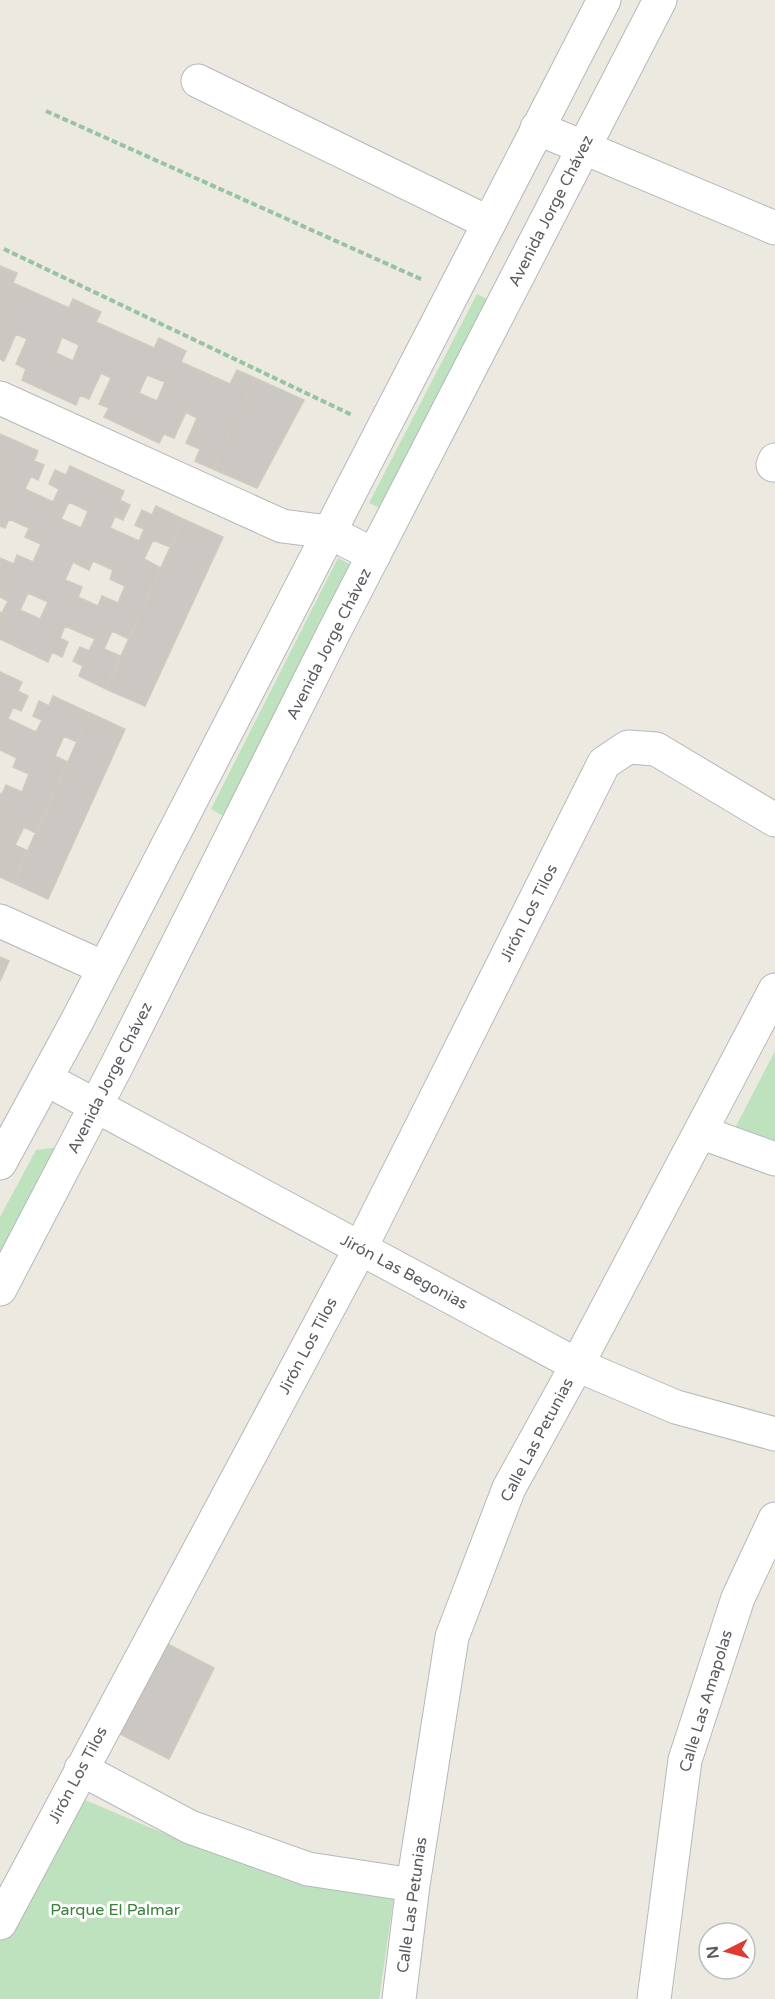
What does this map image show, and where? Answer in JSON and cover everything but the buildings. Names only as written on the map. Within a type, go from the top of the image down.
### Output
[{"type":"street","points":[[0,1163],[104,968],[604,0]]},
{"type":"street","name":"Avenida Jorge Chávez","points":[[0,1289],[660,0]]},
{"type":"street","points":[[198,81],[489,223]]},
{"type":"street","points":[[543,117],[590,137],[775,228]]},
{"type":"street","points":[[472,255],[517,278]]},
{"type":"street","points":[[0,399],[282,526],[329,532],[374,555]]},
{"type":"street","name":"Jirón Los Tilos","points":[[0,1923],[360,1248],[604,763],[628,747],[656,749],[775,820]]},
{"type":"street","points":[[0,921],[104,968]]},
{"type":"street","name":"Calle Las Petunias","points":[[399,1999],[413,1885],[452,1637],[509,1488],[577,1365],[775,990]]},
{"type":"street","name":"Jirón Las Begonias","points":[[45,1079],[577,1365],[676,1407],[775,1434]]},
{"type":"street","points":[[700,1132],[775,1159]]},
{"type":"street","name":"Calle Las Amapolas","points":[[654,1999],[685,1760],[738,1598],[775,1519]]},
{"type":"street","points":[[81,1769],[190,1827],[308,1869],[413,1885]]},
{"type":"path","points":[[46,111],[453,292]]},
{"type":"path","points":[[4,249],[382,429]]},
{"type":"green space","points":[[477,294],[492,302],[384,510],[369,503]]},
{"type":"green space","points":[[338,558],[355,567],[227,818],[211,809]]},
{"type":"green space","points":[[775,1051],[775,1141],[735,1128]]},
{"type":"green space","points":[[60,1147],[0,1257],[0,1217],[36,1150]]},
{"type":"green space","name":"Parque El Palmar","points":[[73,1795],[201,1849],[301,1881],[394,1896],[379,1999],[0,1999],[0,1941]]}]
